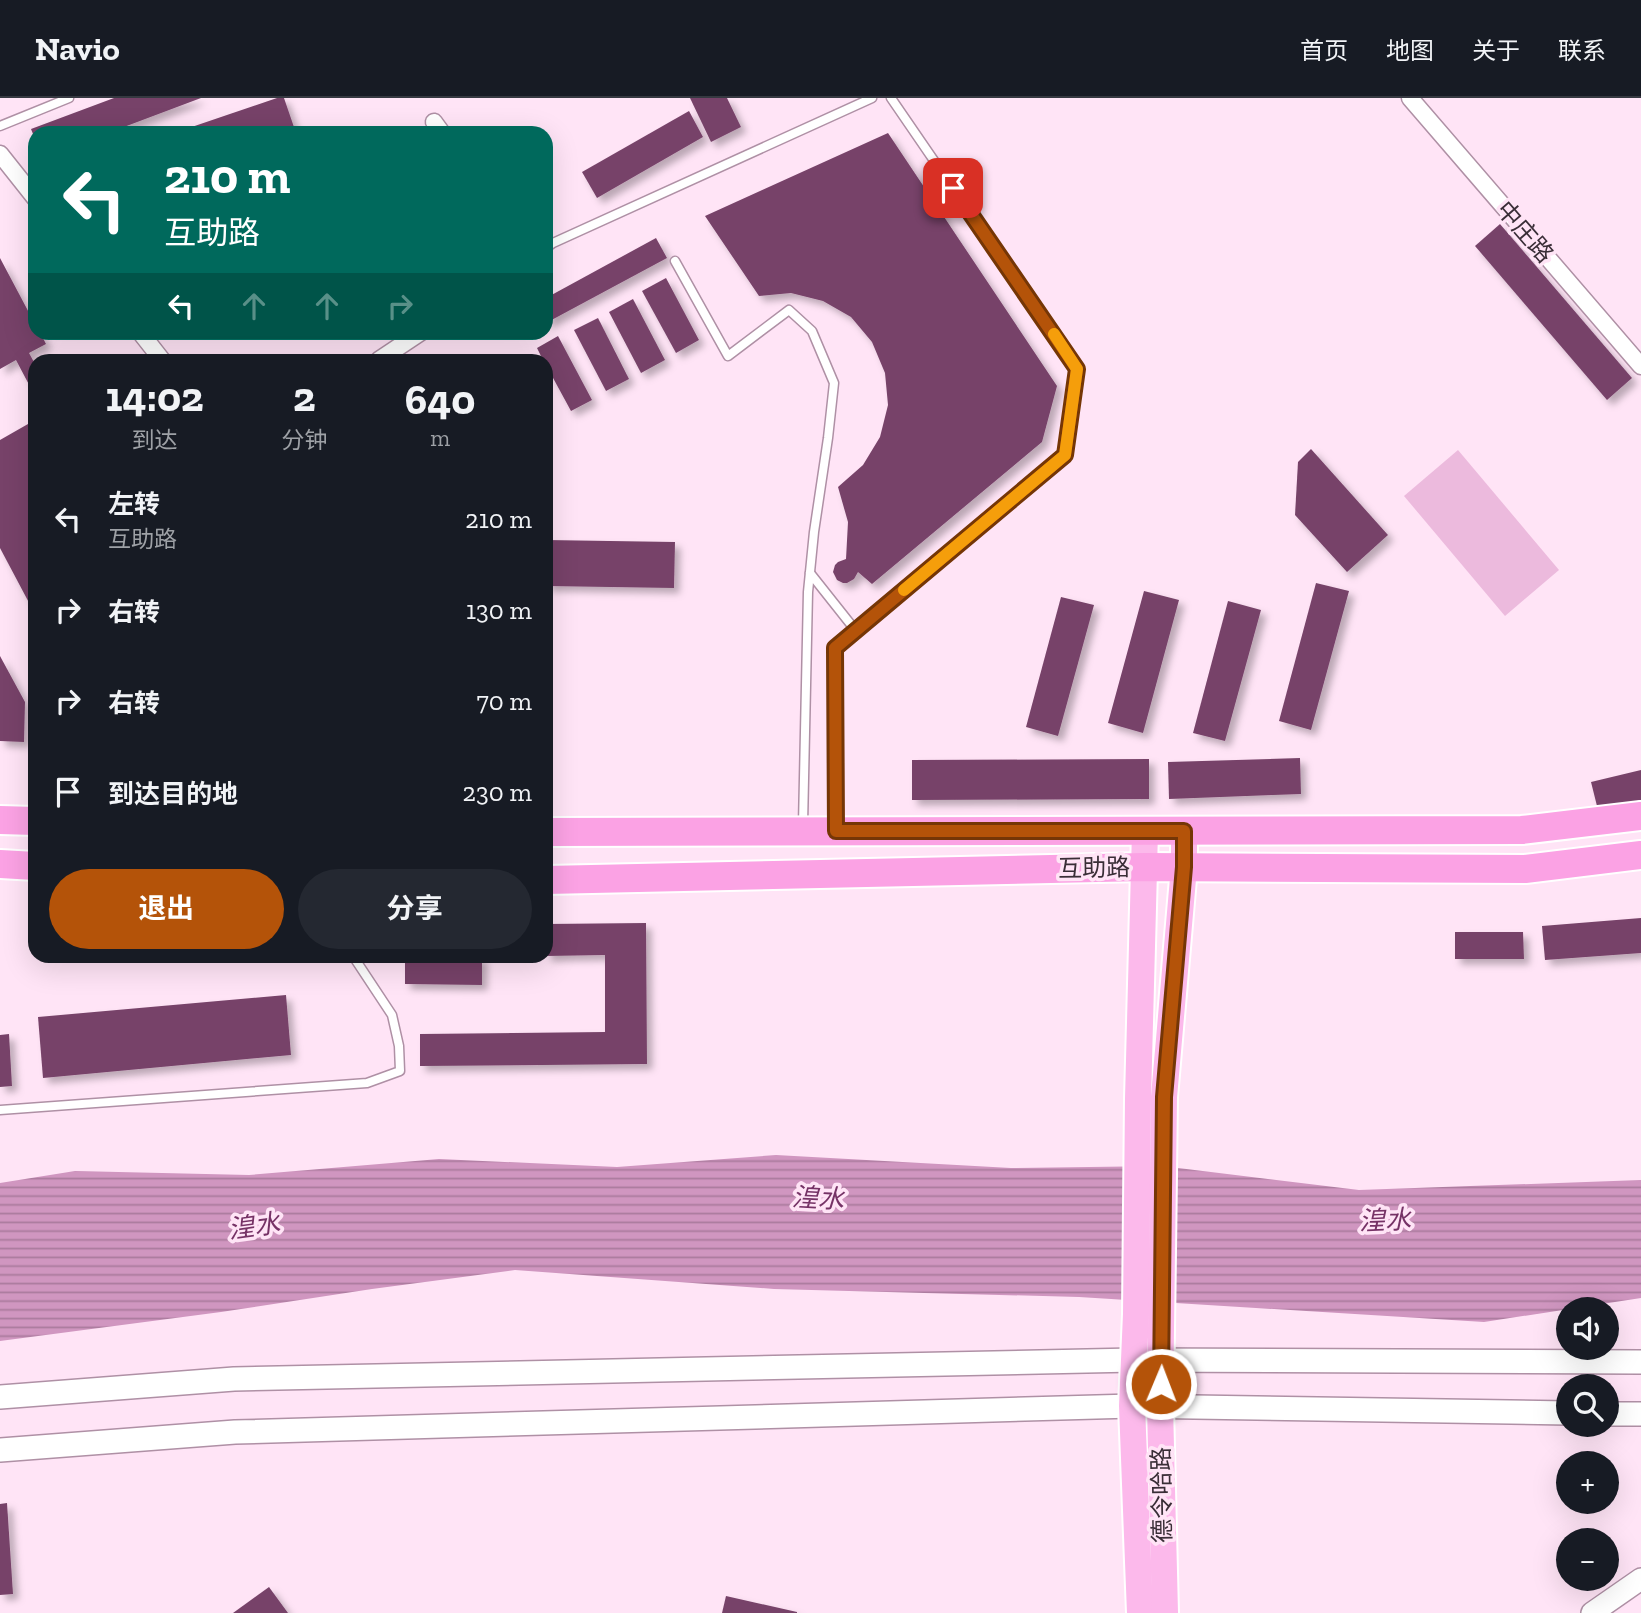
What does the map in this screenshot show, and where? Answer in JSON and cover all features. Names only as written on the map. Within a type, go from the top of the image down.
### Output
[{"type":"highway","name":"互助路","points":[[553,832],[1522,830],[1641,816]]},
{"type":"highway","points":[[0,820],[28,821]]},
{"type":"highway","name":"互助路","points":[[553,879],[1144,867],[1525,869],[1641,855]]},
{"type":"highway","points":[[0,864],[28,866]]},
{"type":"main road","name":"德令哈路","points":[[1145,831],[1138,1100],[1148,1315],[1162,1361],[1160,1406],[1165,1613]]},
{"type":"main road","name":"德令哈路","points":[[1140,1613],[1132,1406],[1134,1360],[1148,1315],[1184,867],[1184,831]]},
{"type":"main road","points":[[0,1397],[234,1378],[1134,1360],[1641,1362]]},
{"type":"main road","points":[[0,1450],[236,1432],[1132,1406],[1556,1413]]},
{"type":"main road","points":[[1619,1414],[1641,1414]]},
{"type":"street","name":"中庄路","points":[[1410,98],[1641,366]]},
{"type":"street","points":[[0,154],[28,189]]},
{"type":"street","points":[[146,340],[157,354]]},
{"type":"street","points":[[388,354],[409,340]]},
{"type":"street","points":[[1592,1613],[1641,1579]]},
{"type":"lane","points":[[0,126],[69,98]]},
{"type":"lane","points":[[553,243],[872,98]]},
{"type":"lane","points":[[836,831],[835,648],[1065,455],[1077,369],[891,98]]},
{"type":"lane","points":[[675,261],[728,356],[789,310],[812,331],[834,383],[808,592],[803,831]]},
{"type":"lane","points":[[810,573],[856,631]]},
{"type":"lane","points":[[0,1110],[367,1083],[400,1070],[399,1046],[391,1014],[358,963]]},
{"type":"shaded area","points":[[1458,450],[1559,570],[1505,616],[1404,496]]},
{"type":"water","name":"湟水","points":[[776,1155],[1011,1168],[1162,1166],[1359,1190],[1641,1180],[1641,1298],[1619,1301],[1619,1297],[1556,1297],[1556,1311],[1484,1322],[1079,1297],[774,1289],[515,1270],[0,1341],[0,1183],[75,1171],[249,1175],[439,1159],[617,1167]]},
{"type":"building","points":[[114,98],[201,98],[127,126],[39,126]]},
{"type":"building","points":[[284,98],[294,126],[195,126]]},
{"type":"building","points":[[690,98],[727,98],[741,127],[711,142]]},
{"type":"building","points":[[689,111],[703,137],[597,198],[582,172]]},
{"type":"building","points":[[888,133],[1057,386],[1042,442],[872,584],[858,572],[854,579],[843,583],[837,580],[833,572],[838,562],[846,559],[848,522],[838,487],[863,465],[880,437],[888,405],[885,373],[872,342],[851,317],[823,301],[791,293],[759,296],[705,216]]},
{"type":"building","points":[[1500,224],[1632,378],[1607,400],[1475,246]]},
{"type":"building","points":[[656,238],[667,258],[553,319],[553,294]]},
{"type":"building","points":[[0,258],[28,311],[28,340],[44,340],[46,344],[28,354],[28,383],[16,360],[0,369]]},
{"type":"building","points":[[666,278],[699,340],[676,353],[642,291]]},
{"type":"building","points":[[633,299],[665,360],[641,373],[609,312]]},
{"type":"building","points":[[598,318],[629,379],[606,391],[574,330]]},
{"type":"building","points":[[558,336],[592,400],[571,411],[553,378],[553,354],[540,354],[537,348]]},
{"type":"building","points":[[28,424],[28,601],[0,548],[0,440]]},
{"type":"building","points":[[1311,449],[1388,535],[1347,572],[1295,515],[1298,462]]},
{"type":"building","points":[[553,540],[675,542],[674,588],[553,586]]},
{"type":"building","points":[[1316,583],[1349,591],[1311,730],[1279,721]]},
{"type":"building","points":[[1144,591],[1179,600],[1143,733],[1108,723]]},
{"type":"building","points":[[1061,597],[1094,605],[1058,736],[1026,727]]},
{"type":"building","points":[[1228,601],[1261,610],[1225,741],[1193,733]]},
{"type":"building","points":[[0,656],[25,702],[24,742],[0,741]]},
{"type":"building","points":[[1300,758],[1301,794],[1169,799],[1168,762]]},
{"type":"building","points":[[1149,759],[1149,799],[912,800],[912,760]]},
{"type":"building","points":[[1641,770],[1641,800],[1598,810],[1591,782]]},
{"type":"building","points":[[1641,918],[1641,953],[1545,960],[1542,926]]},
{"type":"building","points":[[646,923],[647,1064],[420,1066],[420,1034],[605,1032],[605,955],[553,956],[553,924]]},
{"type":"building","points":[[1455,932],[1523,932],[1524,959],[1455,959]]},
{"type":"building","points":[[405,963],[482,963],[482,985],[405,984]]},
{"type":"building","points":[[286,995],[291,1055],[43,1078],[38,1017]]},
{"type":"building","points":[[9,1034],[12,1086],[0,1087],[0,1035]]},
{"type":"building","points":[[7,1503],[13,1594],[0,1595],[0,1504]]},
{"type":"building","points":[[269,1587],[288,1613],[233,1613]]},
{"type":"building","points":[[726,1596],[797,1612],[797,1613],[722,1613]]},
{"type":"slow traffic","points":[[904,590],[1065,455],[1077,369],[1054,334]]},
{"type":"route","points":[[953,188],[1077,369],[1065,455],[835,648],[836,831],[1184,831],[1184,867],[1164,1097],[1161,1384]]}]
